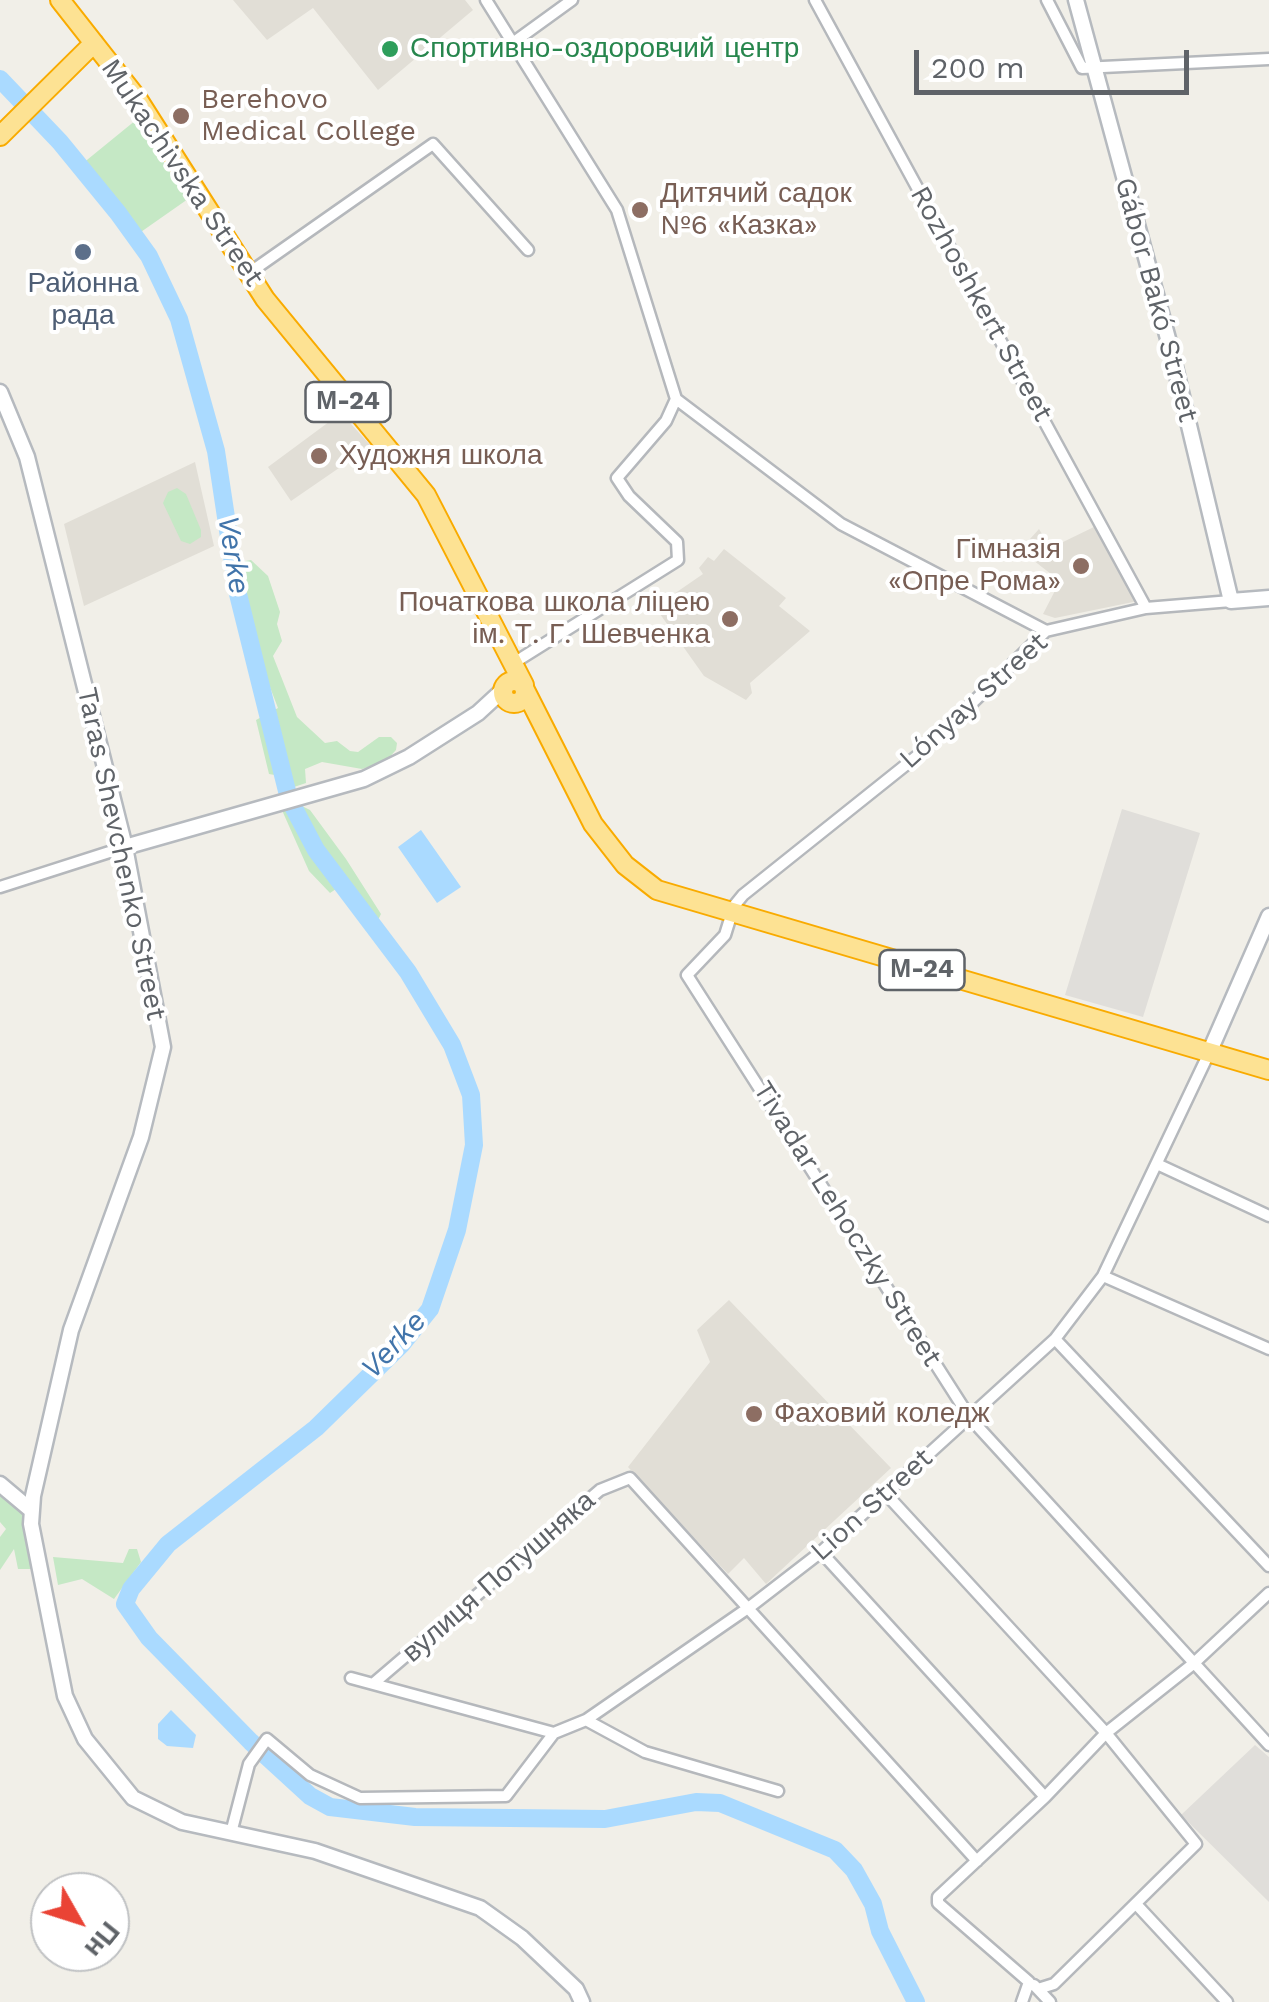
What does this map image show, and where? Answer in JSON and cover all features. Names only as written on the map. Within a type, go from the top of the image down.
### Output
[{"type":"highway","name":"М-24","points":[[60,0],[94,43]]},
{"type":"highway","points":[[6,130],[94,43]]},
{"type":"highway","name":"Mukachivska Street","points":[[94,43],[137,98],[249,273],[331,383],[426,495],[512,681]]},
{"type":"highway","name":"М-24","points":[[512,681],[536,714],[593,824],[625,864],[657,890],[730,915],[1269,1070]]},
{"type":"street","points":[[486,0],[617,210],[676,399],[842,524],[1046,630]]},
{"type":"street","points":[[514,42],[572,0]]},
{"type":"street","name":"Rozhoshkert Street","points":[[815,0],[1146,608]]},
{"type":"street","points":[[1047,0],[1073,58],[1082,68],[1269,59]]},
{"type":"street","name":"Gábor Bakó Street","points":[[1076,0],[1170,346],[1231,601]]},
{"type":"street","points":[[249,273],[433,144],[528,250]]},
{"type":"street","name":"Taras Shevchenko Street","points":[[0,392],[27,457],[126,847],[163,1047],[141,1137],[71,1330],[32,1511],[65,1696],[84,1740],[133,1798],[182,1822],[315,1850],[480,1908],[522,1938],[576,1990],[582,2002]]},
{"type":"street","points":[[1,885],[379,772],[478,713],[512,681],[678,560],[677,542],[629,496],[617,478],[666,421],[676,399]]},
{"type":"street","name":"Lónyay Street","points":[[730,915],[743,894],[922,752],[1046,630],[1146,608],[1269,598]]},
{"type":"street","name":"Tivadar Lehoczky Street","points":[[730,915],[725,935],[687,975],[970,1418],[1269,1746]]},
{"type":"street","points":[[1209,1053],[1269,916]]},
{"type":"street","name":"Lion Street","points":[[554,1733],[586,1720],[822,1552],[1056,1339],[1104,1276],[1209,1053]]},
{"type":"street","points":[[1157,1164],[1269,1216]]},
{"type":"street","points":[[1104,1276],[1269,1349]]},
{"type":"street","points":[[1056,1339],[1269,1566]]},
{"type":"street","name":"вулиця Потушняка","points":[[374,1683],[600,1490],[622,1478],[640,1484],[751,1606]]},
{"type":"street","points":[[0,1484],[32,1511]]},
{"type":"street","points":[[886,1494],[1106,1733],[1196,1844],[1054,1984],[1034,1985]]},
{"type":"street","points":[[822,1552],[1045,1798]]},
{"type":"street","points":[[1050,2002],[938,1903],[938,1897],[1045,1798],[1106,1733],[1193,1664],[1269,1593]]},
{"type":"street","points":[[751,1606],[976,1860]]},
{"type":"street","points":[[231,1832],[250,1764],[267,1739],[310,1775],[360,1798],[506,1796],[554,1733],[351,1678]]},
{"type":"street","points":[[586,1720],[645,1752],[778,1791]]},
{"type":"street","points":[[1136,1904],[1227,2002]]},
{"type":"street","points":[[1022,2002],[1034,1985]]},
{"type":"shaded area","points":[[233,0],[465,0],[473,10],[378,90],[313,8],[267,40]]},
{"type":"shaded area","name":"Художня школа","points":[[341,413],[371,446],[291,501],[268,467]]},
{"type":"shaded area","points":[[195,462],[214,546],[84,606],[64,524]]},
{"type":"shaded area","name":"Гімназія «Опре Рома»","points":[[1098,525],[1138,601],[1055,618],[1043,614],[1060,581],[1020,550],[1039,529],[1045,539],[1061,543]]},
{"type":"shaded area","name":"Початкова школа ліцею ім. Т. Г. Шевченка","points":[[724,549],[786,598],[779,606],[810,631],[750,683],[752,693],[746,700],[704,676],[655,607],[703,574],[699,568],[708,557],[714,561]]},
{"type":"shaded area","points":[[1122,809],[1200,833],[1143,1017],[1065,995]]},
{"type":"shaded area","name":"Фаховий коледж","points":[[729,1300],[891,1468],[766,1584],[744,1558],[728,1574],[628,1467],[710,1362],[697,1330]]},
{"type":"shaded area","points":[[1255,1745],[1269,1757],[1269,1902],[1181,1815]]},
{"type":"green space","points":[[136,120],[188,199],[138,234],[82,164]]},
{"type":"green space","points":[[177,488],[186,494],[201,530],[201,537],[190,544],[181,541],[163,503],[168,492]]},
{"type":"green space","points":[[251,560],[268,576],[280,612],[277,624],[282,641],[273,656],[297,717],[325,743],[337,741],[350,751],[358,752],[379,737],[391,737],[397,743],[396,750],[386,761],[362,769],[322,762],[305,769],[306,783],[294,787],[286,777],[269,774],[256,720],[278,708],[263,669],[240,562]]},
{"type":"green space","points":[[298,804],[310,810],[346,859],[381,914],[378,920],[345,883],[330,893],[309,871],[281,808]]},
{"type":"green space","points":[[0,1493],[27,1517],[34,1569],[18,1569],[14,1549],[0,1570],[0,1537],[6,1529],[0,1522]]},
{"type":"green space","points":[[129,1549],[137,1549],[141,1562],[114,1599],[82,1579],[58,1585],[53,1557],[123,1563]]},
{"type":"water","points":[[421,830],[461,887],[437,903],[398,847]]},
{"type":"water","points":[[171,1710],[196,1735],[193,1748],[167,1746],[158,1739],[158,1724]]},
{"type":"waterway","name":"Verke","points":[[0,79],[60,142],[118,213],[149,256],[179,319],[216,451],[237,590],[289,799],[316,850],[408,972],[452,1045],[471,1095],[474,1145],[457,1230],[430,1309],[402,1344],[316,1428],[168,1544],[131,1589],[125,1604],[149,1638],[251,1742],[310,1796],[330,1807],[415,1817],[605,1819],[696,1802],[720,1803],[835,1850],[854,1870],[873,1904],[880,1931],[916,2002]]},
{"type":"place","name":"Спортивно-оздоровчий центр","points":[[390,49]]},
{"type":"place","name":"Berehovo Medical College","points":[[181,116]]},
{"type":"place","name":"Дитячий садок №6 «Казка»","points":[[640,210]]},
{"type":"place","name":"Районна рада","points":[[83,252]]},
{"type":"place","name":"Художня школа","points":[[319,456]]},
{"type":"place","name":"Гімназія «Опре Рома»","points":[[1081,566]]},
{"type":"place","name":"Початкова школа ліцею ім. Т. Г. Шевченка","points":[[730,619]]},
{"type":"place","name":"Фаховий коледж","points":[[754,1414]]}]
